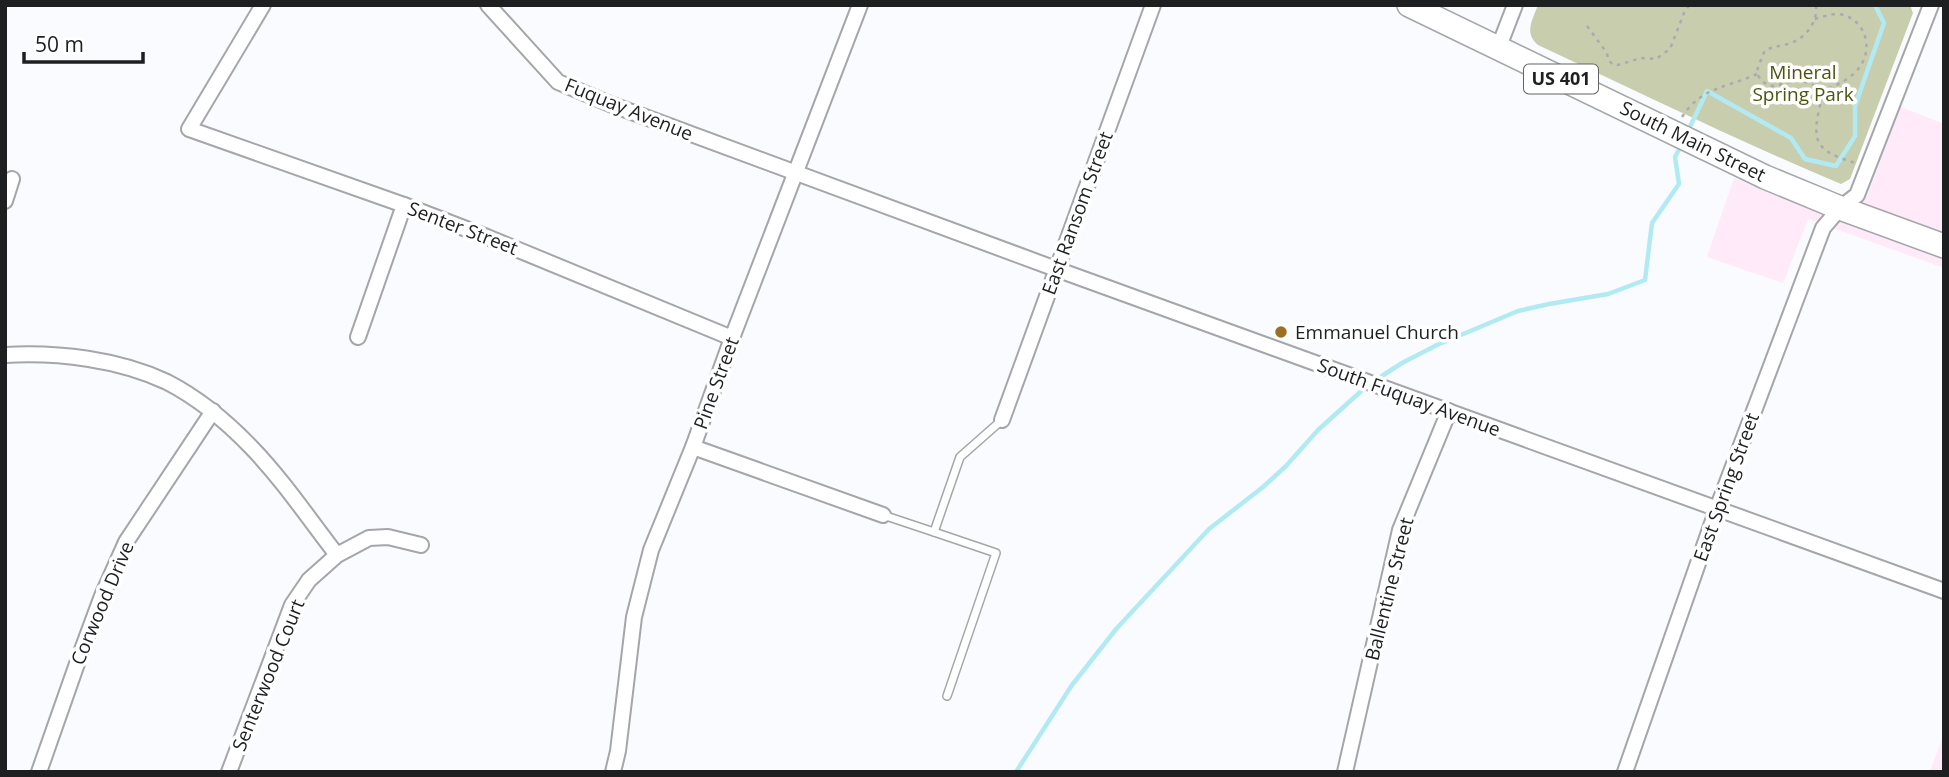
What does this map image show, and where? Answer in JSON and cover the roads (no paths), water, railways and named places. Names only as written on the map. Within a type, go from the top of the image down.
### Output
[{"type":"main road","name":"South Main Street","points":[[1409,5],[1765,177],[1944,246]]},
{"type":"street","name":"Senter Street","points":[[263,5],[189,129],[404,205],[732,338]]},
{"type":"street","name":"Fuquay Avenue","points":[[488,5],[558,82],[796,173]]},
{"type":"street","name":"Pine Street","points":[[613,772],[618,751],[634,617],[651,550],[693,447],[860,5]]},
{"type":"street","name":"East Ransom Street","points":[[1002,421],[1153,5]]},
{"type":"street","points":[[1498,49],[1515,5]]},
{"type":"street","name":"East Spring Street","points":[[1625,772],[1717,509],[1822,228],[1840,208],[1857,195],[1931,5]]},
{"type":"street","name":"South Fuquay Avenue","points":[[796,173],[1944,591]]},
{"type":"street","points":[[5,201],[12,179]]},
{"type":"street","points":[[358,337],[404,205]]},
{"type":"street","points":[[5,355],[34,354],[94,361],[127,368],[167,383],[213,411],[251,447],[337,555]]},
{"type":"street","name":"Corwood Drive","points":[[39,772],[102,596],[126,542],[213,411]]},
{"type":"street","name":"Ballentine Street","points":[[1345,772],[1400,530],[1449,411]]},
{"type":"street","points":[[693,447],[883,515]]},
{"type":"street","name":"Senterwood Court","points":[[229,772],[292,605],[309,580],[337,555],[369,538],[388,537],[421,545]]},
{"type":"lane","points":[[934,532],[960,457],[1002,421]]},
{"type":"lane","points":[[883,515],[996,553],[947,696]]},
{"type":"waterway","points":[[1687,133],[1707,91],[1791,138],[1805,159],[1836,166],[1855,136],[1855,106],[1884,23],[1875,5]]},
{"type":"waterway","points":[[1016,772],[1072,685],[1117,628],[1209,529],[1263,487],[1318,430],[1368,385],[1437,345],[1518,311],[1608,294],[1645,280],[1652,223],[1679,184],[1675,157],[1682,144]]},
{"type":"place","name":"Emmanuel Church","points":[[1281,332]]},
{"type":"park label","name":"Mineral Spring Park","points":[[1803,83]]}]
